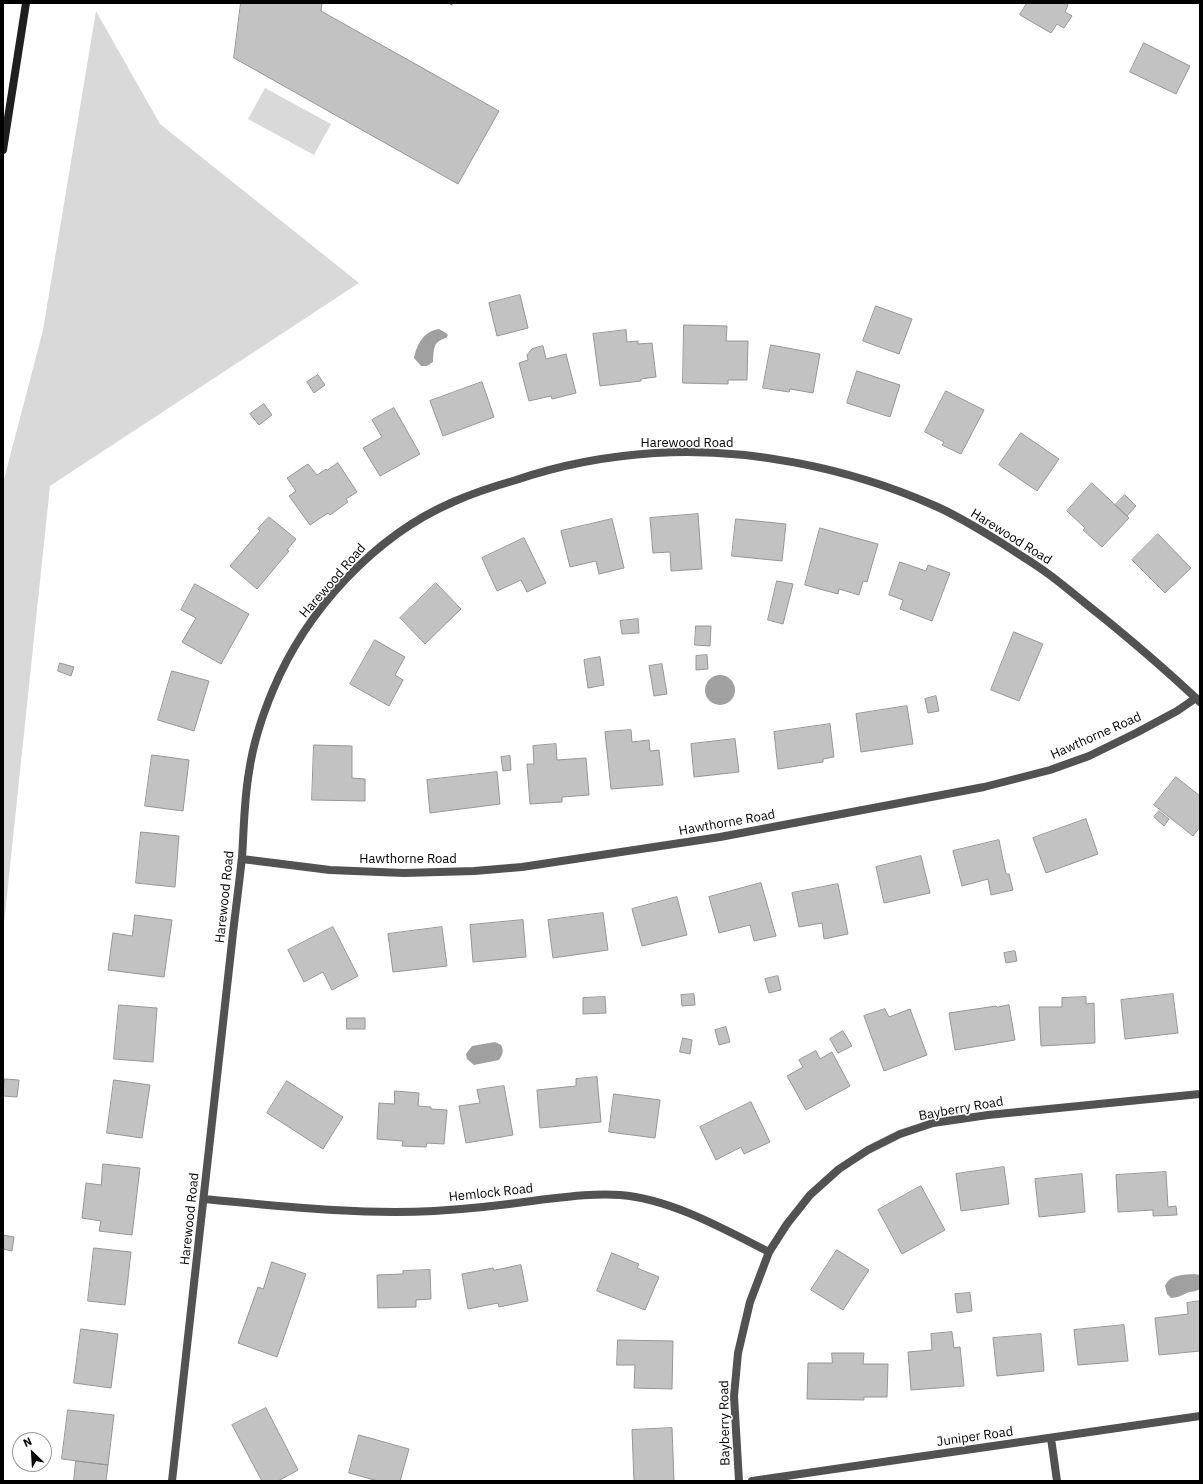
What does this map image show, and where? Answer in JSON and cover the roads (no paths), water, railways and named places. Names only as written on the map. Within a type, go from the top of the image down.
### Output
[{"type":"main road","points":[[3,150],[26,3]]},
{"type":"street","name":"Harewood Road","points":[[172,1481],[204,1199],[215,1084],[242,859],[249,773],[260,725],[274,688],[290,653],[318,612],[349,577],[377,549],[411,524],[452,502],[542,471],[598,459],[656,453],[716,453],[771,459],[822,468],[885,487],[936,506],[984,532],[1048,574],[1126,635],[1198,700]]},
{"type":"street","name":"Hawthorne Road","points":[[242,859],[330,870],[404,873],[474,871],[522,867],[720,837],[984,786],[1050,770],[1089,756],[1198,700]]},
{"type":"street","name":"Bayberry Road","points":[[739,1481],[734,1396],[738,1353],[750,1302],[769,1252],[787,1224],[810,1195],[839,1169],[868,1150],[900,1134],[933,1123],[988,1115],[1200,1094]]},
{"type":"street","name":"Hemlock Road","points":[[204,1199],[362,1211],[424,1211],[483,1207],[574,1196],[620,1195],[653,1201],[702,1218],[769,1252]]},
{"type":"street","name":"Juniper Road","points":[[752,1481],[1200,1416]]},
{"type":"street","points":[[1051,1438],[1057,1481]]}]
